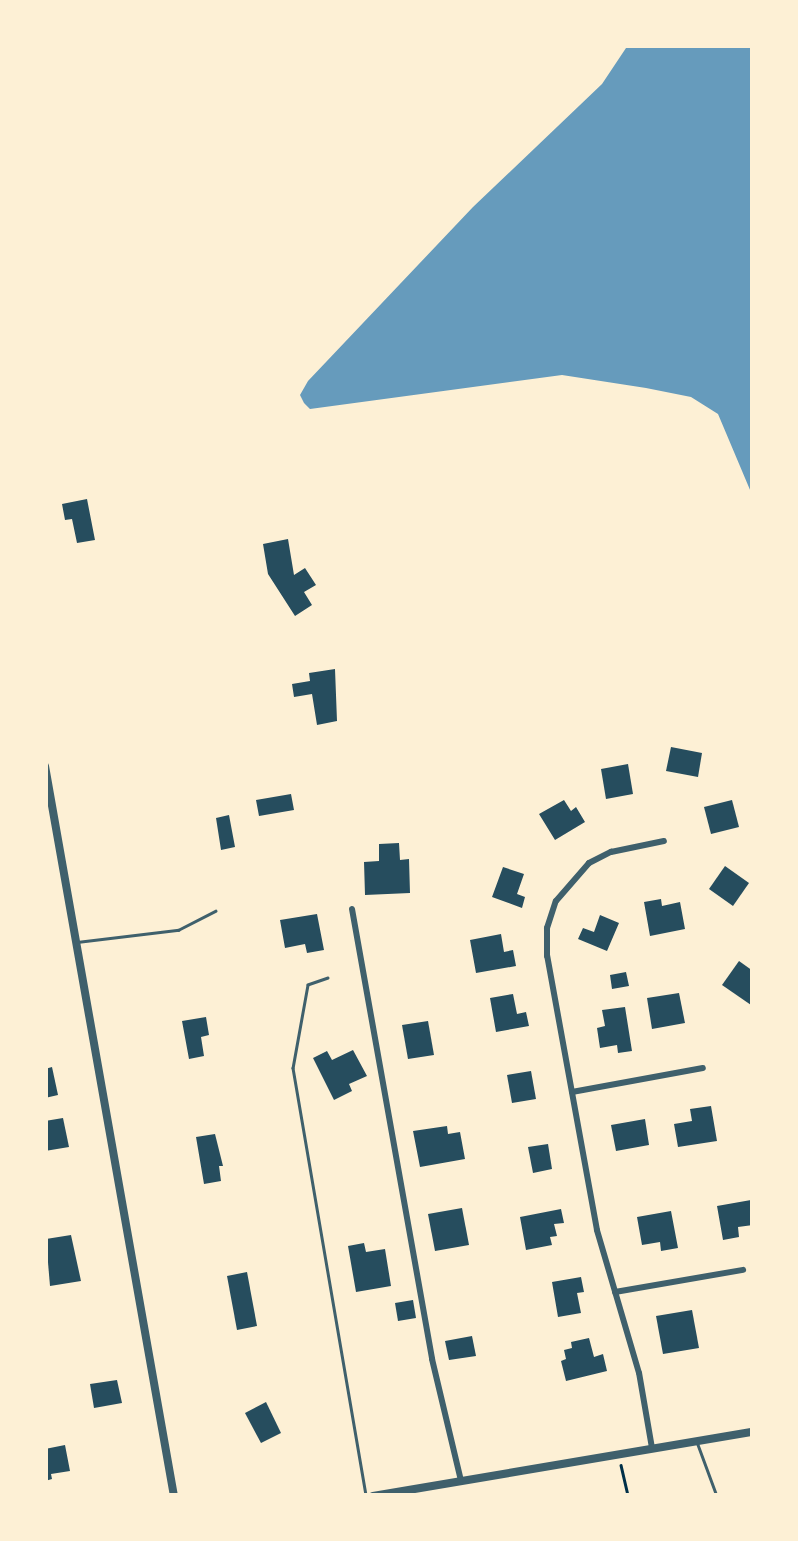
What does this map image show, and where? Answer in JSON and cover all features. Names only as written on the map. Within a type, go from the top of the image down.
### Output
[{"type":"street","points":[[45,766],[174,1496]]},
{"type":"street","points":[[652,1448],[639,1373],[596,1230],[547,956],[548,928],[556,901],[589,864],[611,852],[664,841]]},
{"type":"street","points":[[352,909],[432,1359],[462,1481]]},
{"type":"street","points":[[572,1092],[703,1068]]},
{"type":"street","points":[[615,1292],[743,1270]]},
{"type":"street","points":[[370,1496],[753,1432]]},
{"type":"lane","points":[[76,942],[178,930],[215,910]]},
{"type":"lane","points":[[328,978],[308,985],[293,1068],[370,1496]]},
{"type":"lane","points":[[697,1441],[717,1496]]},
{"type":"path","points":[[619,1454],[628,1496]]},
{"type":"water","points":[[628,45],[753,45],[753,497],[718,414],[691,397],[646,388],[562,375],[310,409],[300,395],[308,381],[473,207],[602,84]]},
{"type":"building","points":[[87,499],[95,540],[77,543],[72,519],[65,520],[62,504]]},
{"type":"building","points":[[288,539],[294,575],[305,568],[316,585],[304,592],[312,605],[295,616],[268,574],[263,544]]},
{"type":"building","points":[[335,669],[337,721],[317,725],[312,694],[294,697],[292,684],[310,681],[309,673]]},
{"type":"building","points":[[671,747],[702,753],[698,777],[666,771]]},
{"type":"building","points":[[628,764],[633,794],[606,799],[601,769]]},
{"type":"building","points":[[291,794],[294,810],[259,816],[256,800]]},
{"type":"building","points":[[564,800],[571,811],[576,807],[585,822],[555,840],[539,814]]},
{"type":"building","points":[[732,800],[739,827],[711,834],[704,807]]},
{"type":"building","points":[[229,815],[235,847],[221,850],[216,818]]},
{"type":"building","points":[[399,843],[400,860],[409,859],[410,893],[365,895],[364,862],[379,861],[379,844]]},
{"type":"building","points":[[725,866],[749,883],[733,906],[709,889]]},
{"type":"building","points":[[503,867],[524,874],[517,894],[525,897],[522,908],[492,897]]},
{"type":"building","points":[[661,899],[662,906],[680,902],[685,929],[650,936],[644,902]]},
{"type":"building","points":[[317,914],[324,950],[307,953],[305,944],[285,948],[280,920]]},
{"type":"building","points":[[600,915],[619,923],[607,951],[578,939],[583,928],[594,932]]},
{"type":"building","points":[[501,934],[504,952],[513,950],[516,966],[476,973],[470,940]]},
{"type":"building","points":[[739,961],[753,971],[751,1005],[722,985]]},
{"type":"building","points":[[626,972],[629,986],[612,989],[610,975]]},
{"type":"building","points":[[679,993],[685,1023],[652,1029],[647,998]]},
{"type":"building","points":[[513,994],[517,1014],[526,1012],[529,1026],[496,1032],[490,998]]},
{"type":"building","points":[[625,1007],[632,1051],[618,1053],[617,1045],[600,1048],[597,1028],[605,1026],[602,1010]]},
{"type":"building","points":[[206,1017],[209,1035],[201,1037],[204,1056],[189,1059],[182,1021]]},
{"type":"building","points":[[428,1021],[434,1055],[408,1059],[402,1025]]},
{"type":"building","points":[[353,1050],[367,1076],[349,1084],[352,1091],[334,1100],[313,1058],[327,1051],[332,1060]]},
{"type":"building","points":[[52,1067],[58,1095],[45,1098],[45,1069]]},
{"type":"building","points":[[531,1071],[536,1099],[512,1103],[507,1075]]},
{"type":"building","points":[[711,1106],[717,1141],[678,1147],[674,1124],[692,1121],[690,1109]]},
{"type":"building","points":[[63,1118],[69,1147],[45,1151],[45,1121]]},
{"type":"building","points":[[645,1119],[649,1145],[616,1151],[611,1125]]},
{"type":"building","points":[[447,1126],[448,1134],[460,1132],[465,1159],[420,1167],[413,1131]]},
{"type":"building","points":[[215,1134],[223,1166],[219,1166],[221,1181],[204,1184],[196,1137]]},
{"type":"building","points":[[548,1144],[552,1169],[533,1173],[528,1147]]},
{"type":"building","points":[[751,1200],[753,1225],[738,1227],[739,1237],[723,1240],[717,1206]]},
{"type":"building","points":[[462,1208],[469,1245],[435,1251],[428,1214]]},
{"type":"building","points":[[561,1209],[564,1223],[554,1224],[557,1236],[550,1237],[552,1245],[526,1250],[520,1217]]},
{"type":"building","points":[[671,1211],[678,1248],[661,1251],[660,1242],[642,1245],[637,1217]]},
{"type":"building","points":[[71,1235],[81,1281],[50,1286],[46,1239]]},
{"type":"building","points":[[364,1243],[366,1252],[385,1249],[391,1286],[356,1292],[348,1246]]},
{"type":"building","points":[[247,1272],[257,1326],[237,1330],[227,1276]]},
{"type":"building","points":[[581,1277],[584,1292],[577,1293],[581,1313],[558,1317],[552,1282]]},
{"type":"building","points":[[413,1300],[416,1318],[398,1321],[395,1303]]},
{"type":"building","points":[[692,1310],[699,1348],[663,1354],[656,1316]]},
{"type":"building","points":[[472,1336],[476,1356],[449,1360],[445,1341]]},
{"type":"building","points":[[589,1338],[594,1357],[603,1354],[607,1371],[566,1381],[561,1361],[566,1359],[564,1350],[572,1348],[571,1342]]},
{"type":"building","points":[[117,1380],[122,1403],[94,1408],[90,1384]]},
{"type":"building","points":[[266,1402],[281,1433],[261,1443],[245,1413]]},
{"type":"building","points":[[65,1445],[70,1471],[51,1474],[52,1479],[45,1481],[45,1449]]}]
